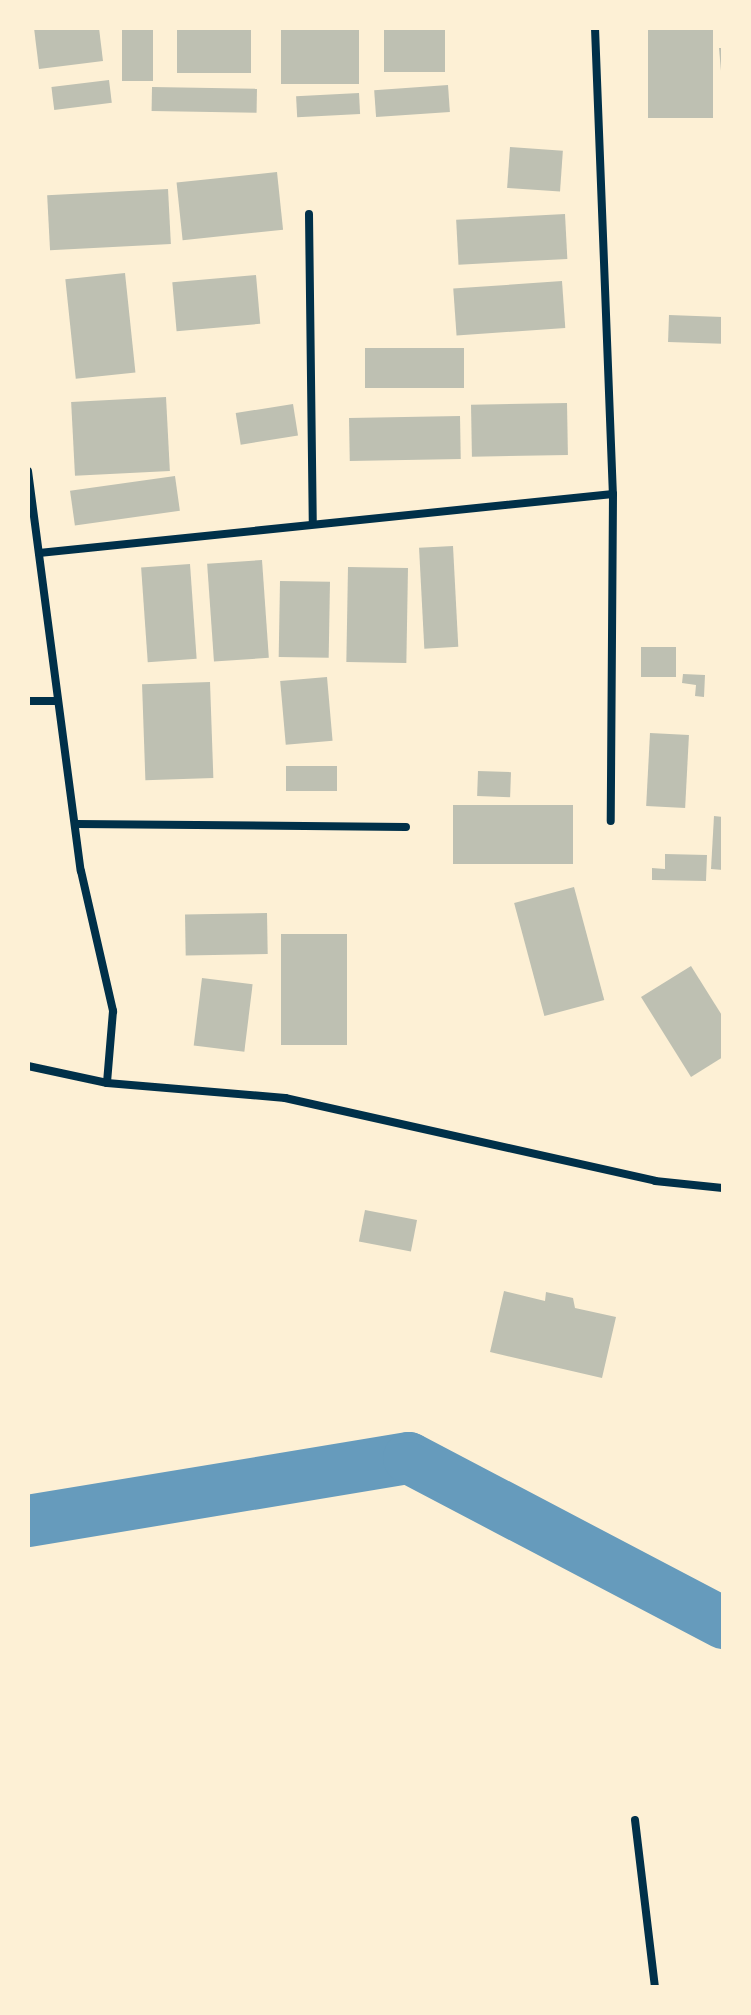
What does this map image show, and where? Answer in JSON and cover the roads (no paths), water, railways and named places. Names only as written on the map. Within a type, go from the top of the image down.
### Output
[{"type":"street","points":[[595,28],[613,494],[611,821]]},
{"type":"street","points":[[309,214],[313,521]]},
{"type":"street","points":[[28,471],[56,701],[76,824],[113,1011],[107,1083]]},
{"type":"street","points":[[39,553],[313,521],[613,494]]},
{"type":"street","points":[[28,701],[56,701]]},
{"type":"street","points":[[76,824],[406,827]]},
{"type":"street","points":[[28,1066],[107,1083],[285,1098],[655,1181],[723,1188]]},
{"type":"street","points":[[635,1820],[655,1987]]},
{"type":"waterway","points":[[28,1521],[409,1458],[723,1623]]}]
